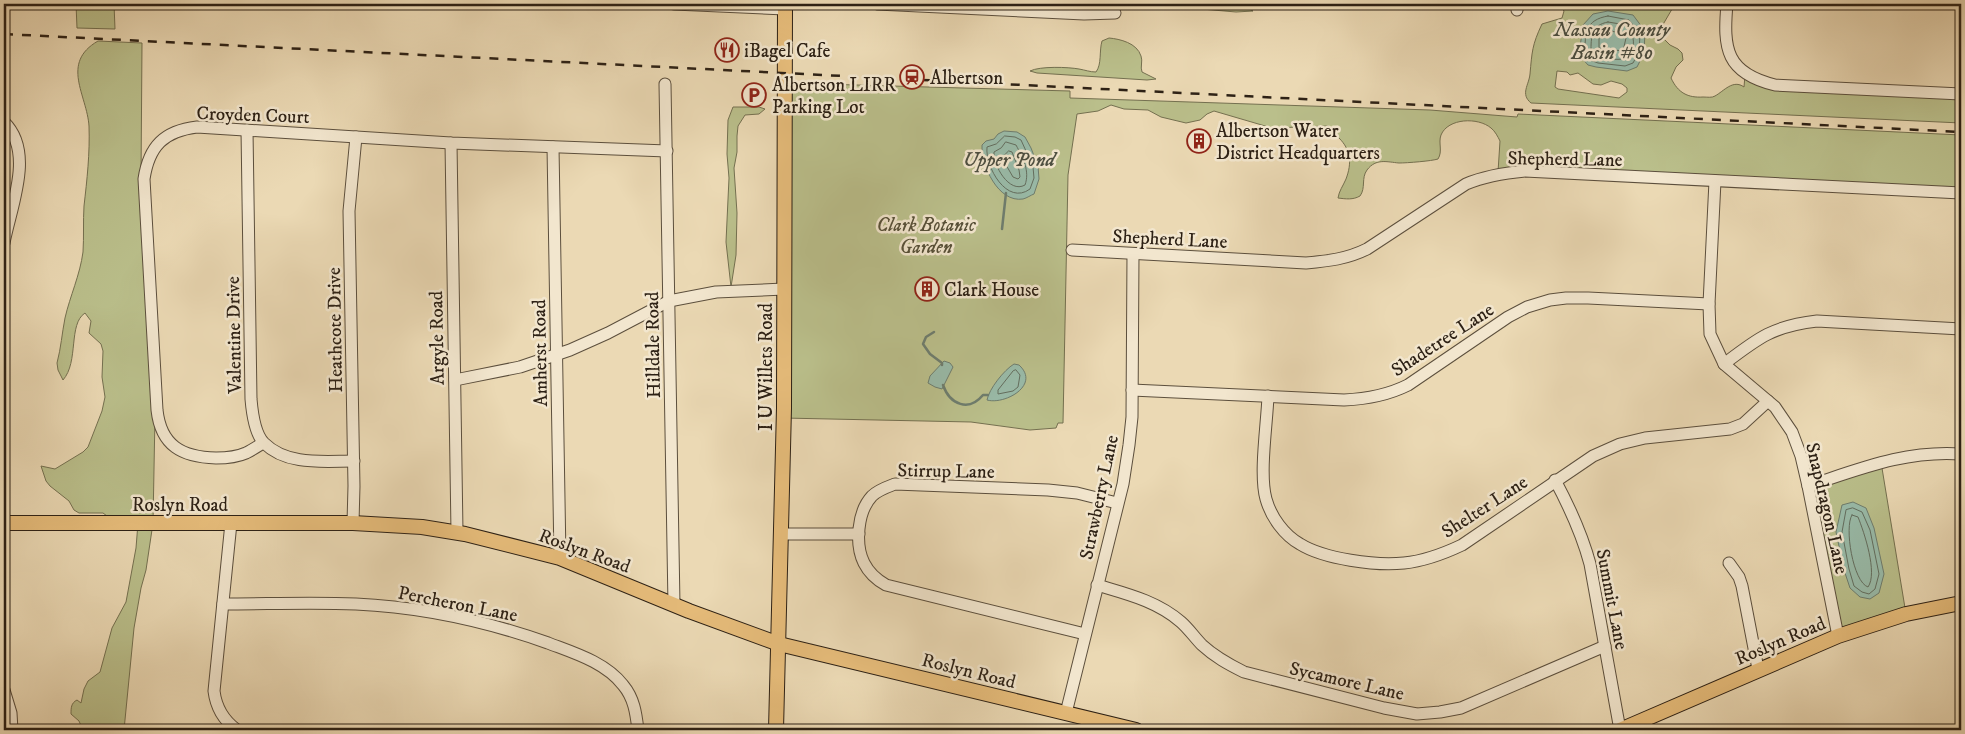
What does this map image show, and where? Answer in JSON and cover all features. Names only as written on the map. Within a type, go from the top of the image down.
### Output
[{"type":"main road","name":"I U Willets Road","points":[[776,730],[782,534],[785,7]]},
{"type":"main road","name":"Roslyn Road","points":[[4,523],[353,523],[422,527],[457,532],[560,558],[674,605],[779,644],[1136,730]]},
{"type":"main road","name":"Roslyn Road","points":[[1620,730],[1838,636],[1906,614],[1961,603]]},
{"type":"street","points":[[674,4],[785,7]]},
{"type":"street","points":[[877,4],[1084,14],[1115,13]]},
{"type":"street","points":[[1727,4],[1725,36],[1728,51],[1739,68],[1746,75],[1758,81],[1775,85],[1961,94]]},
{"type":"street","name":"Hilldale Road","points":[[666,84],[674,605]]},
{"type":"street","points":[[4,122],[14,135],[20,157],[18,176],[4,243]]},
{"type":"street","name":"Croyden Court","points":[[263,443],[242,455],[222,458],[201,458],[181,452],[164,434],[157,410],[144,179],[146,162],[153,150],[164,138],[175,131],[197,127],[451,143],[667,151]]},
{"type":"street","name":"Valentine Drive","points":[[247,130],[251,399],[254,421],[263,443]]},
{"type":"street","name":"Heathcote Drive","points":[[353,523],[354,461],[349,211],[356,137]]},
{"type":"street","name":"Argyle Road","points":[[451,143],[457,532]]},
{"type":"street","name":"Amherst Road","points":[[553,147],[560,558]]},
{"type":"street","name":"Shepherd Lane","points":[[1072,250],[1306,263],[1337,260],[1367,249],[1434,203],[1466,184],[1482,177],[1525,171],[1961,193]]},
{"type":"street","name":"Snapdragon Lane","points":[[1715,181],[1709,304],[1710,334],[1724,364],[1775,407],[1792,432],[1801,456],[1808,486],[1838,636]]},
{"type":"street","name":"Strawberry Lane","points":[[1066,713],[1117,503],[1129,445],[1132,390],[1133,254]]},
{"type":"street","points":[[455,380],[520,367],[570,350],[608,333],[669,301],[716,292],[784,288]]},
{"type":"street","name":"Shadetree Lane","points":[[1132,390],[1344,400],[1365,399],[1395,391],[1427,374],[1508,317],[1527,307],[1550,300],[1588,298],[1709,304]]},
{"type":"street","points":[[1724,364],[1751,343],[1773,331],[1793,324],[1817,321],[1961,328]]},
{"type":"street","name":"Shelter Lane","points":[[1268,396],[1264,478],[1266,498],[1271,514],[1285,532],[1300,544],[1314,550],[1373,564],[1424,560],[1446,553],[1462,545],[1555,480],[1593,456],[1620,444],[1644,438],[1730,429],[1743,424],[1768,401]]},
{"type":"street","points":[[263,443],[292,458],[306,461],[354,461]]},
{"type":"street","points":[[1808,486],[1908,455],[1928,453],[1961,454]]},
{"type":"street","name":"Summit Lane","points":[[1555,480],[1583,539],[1590,564],[1620,730]]},
{"type":"street","name":"Stirrup Lane","points":[[1085,634],[886,585],[873,576],[864,564],[859,534],[861,516],[867,503],[879,490],[896,484],[1048,490],[1117,503]]},
{"type":"street","points":[[231,523],[215,673],[215,700],[222,715],[237,730]]},
{"type":"street","points":[[782,534],[859,534]]},
{"type":"street","points":[[1729,563],[1739,577],[1742,586],[1758,669]]},
{"type":"street","name":"Sycamore Lane","points":[[1097,585],[1136,596],[1154,604],[1180,622],[1212,654],[1244,672],[1384,708],[1417,714],[1461,708],[1605,646]]},
{"type":"street","name":"Percheron Lane","points":[[223,604],[356,604],[436,613],[522,634],[565,650],[602,666],[610,672],[623,684],[631,697],[636,711],[638,730]]},
{"type":"street","points":[[4,690],[11,713],[12,730]]},
{"type":"green space","points":[[76,4],[114,4],[115,29],[77,28]]},
{"type":"green space","points":[[1018,4],[1138,4],[1089,10]]},
{"type":"green space","points":[[1144,4],[1239,4],[1253,11],[1236,12]]},
{"type":"green space","points":[[1560,4],[1675,4],[1658,33],[1670,45],[1682,53],[1683,60],[1676,67],[1671,78],[1684,94],[1712,97],[1732,85],[1736,84],[1744,87],[1745,75],[1758,81],[1961,94],[1961,123],[1531,103],[1526,96],[1526,89],[1536,38],[1542,24],[1562,18],[1564,11]],"holes":[[[1557,71],[1567,72],[1570,75],[1578,73],[1593,84],[1601,85],[1611,81],[1622,84],[1627,88],[1627,92],[1619,98],[1558,89],[1555,87]]]},
{"type":"green space","points":[[1109,38],[1123,41],[1136,48],[1142,58],[1142,72],[1156,79],[1147,80],[1030,71],[1040,68],[1061,67],[1096,72],[1099,65],[1102,41]]},
{"type":"green space","points":[[98,41],[142,43],[141,178],[155,415],[153,523],[134,628],[124,730],[83,730],[79,721],[71,714],[71,710],[72,704],[75,701],[77,700],[81,703],[88,681],[100,672],[112,628],[126,602],[136,548],[138,523],[115,522],[103,513],[79,513],[74,510],[69,501],[50,486],[46,481],[41,466],[55,469],[88,447],[102,411],[105,397],[102,377],[103,351],[101,344],[89,333],[91,321],[85,313],[80,318],[77,326],[71,363],[63,380],[57,363],[65,318],[80,269],[83,252],[89,126],[78,80],[78,69],[80,59]]},
{"type":"green space","name":"Clark Botanic Garden","points":[[785,83],[1070,91],[1070,98],[1430,110],[1517,117],[1518,114],[1961,135],[1961,193],[1498,172],[1500,141],[1495,132],[1485,124],[1464,121],[1456,122],[1445,129],[1440,138],[1438,159],[1403,163],[1378,162],[1370,166],[1365,173],[1363,190],[1360,196],[1344,199],[1338,198],[1348,173],[1350,162],[1348,152],[1343,143],[1328,126],[1272,128],[1214,111],[1200,120],[1186,123],[1161,117],[1148,110],[1124,109],[1111,105],[1098,111],[1077,114],[1068,175],[1063,423],[1058,423],[1056,428],[1030,430],[971,422],[783,418]]},
{"type":"green space","points":[[733,107],[759,107],[765,109],[759,114],[745,115],[738,126],[734,168],[737,213],[736,255],[731,287],[726,242],[729,178],[727,154],[728,120]]},
{"type":"green space","points":[[1881,462],[1906,614],[1838,636],[1808,486]]},
{"type":"water","name":"Nassau County Basin #80","points":[[1608,11],[1633,15],[1645,31],[1644,53],[1637,67],[1627,71],[1596,67],[1588,65],[1579,55],[1583,25],[1593,14]]},
{"type":"water","name":"Upper Pond","points":[[1004,131],[1017,132],[1025,137],[1038,166],[1039,179],[1034,194],[1023,199],[1014,199],[999,189],[984,162],[982,145]]},
{"type":"water","points":[[944,361],[950,363],[953,367],[942,389],[928,383],[930,376]]},
{"type":"water","points":[[1014,364],[1019,365],[1025,372],[1026,380],[1023,386],[1011,396],[994,401],[987,400],[998,380]]},
{"type":"water","points":[[1853,502],[1866,508],[1874,528],[1884,574],[1879,593],[1870,599],[1860,597],[1850,588],[1836,532],[1842,505]]},
{"type":"waterway","points":[[1002,229],[1006,193]]},
{"type":"waterway","points":[[934,332],[926,337],[923,344],[930,354],[942,365]]},
{"type":"waterway","points":[[943,385],[950,397],[960,404],[966,405],[978,400],[983,395],[988,395]]},
{"type":"railway","points":[[4,34],[1961,132]]},
{"type":"place","name":"iBagel Cafe","points":[[727,50]]},
{"type":"place","name":"Albertson","points":[[912,77]]},
{"type":"place","name":"Albertson LIRR Parking Lot","points":[[754,95]]},
{"type":"place","name":"Albertson Water District Headquarters","points":[[1199,141]]},
{"type":"place","name":"Clark House","points":[[927,289]]}]
